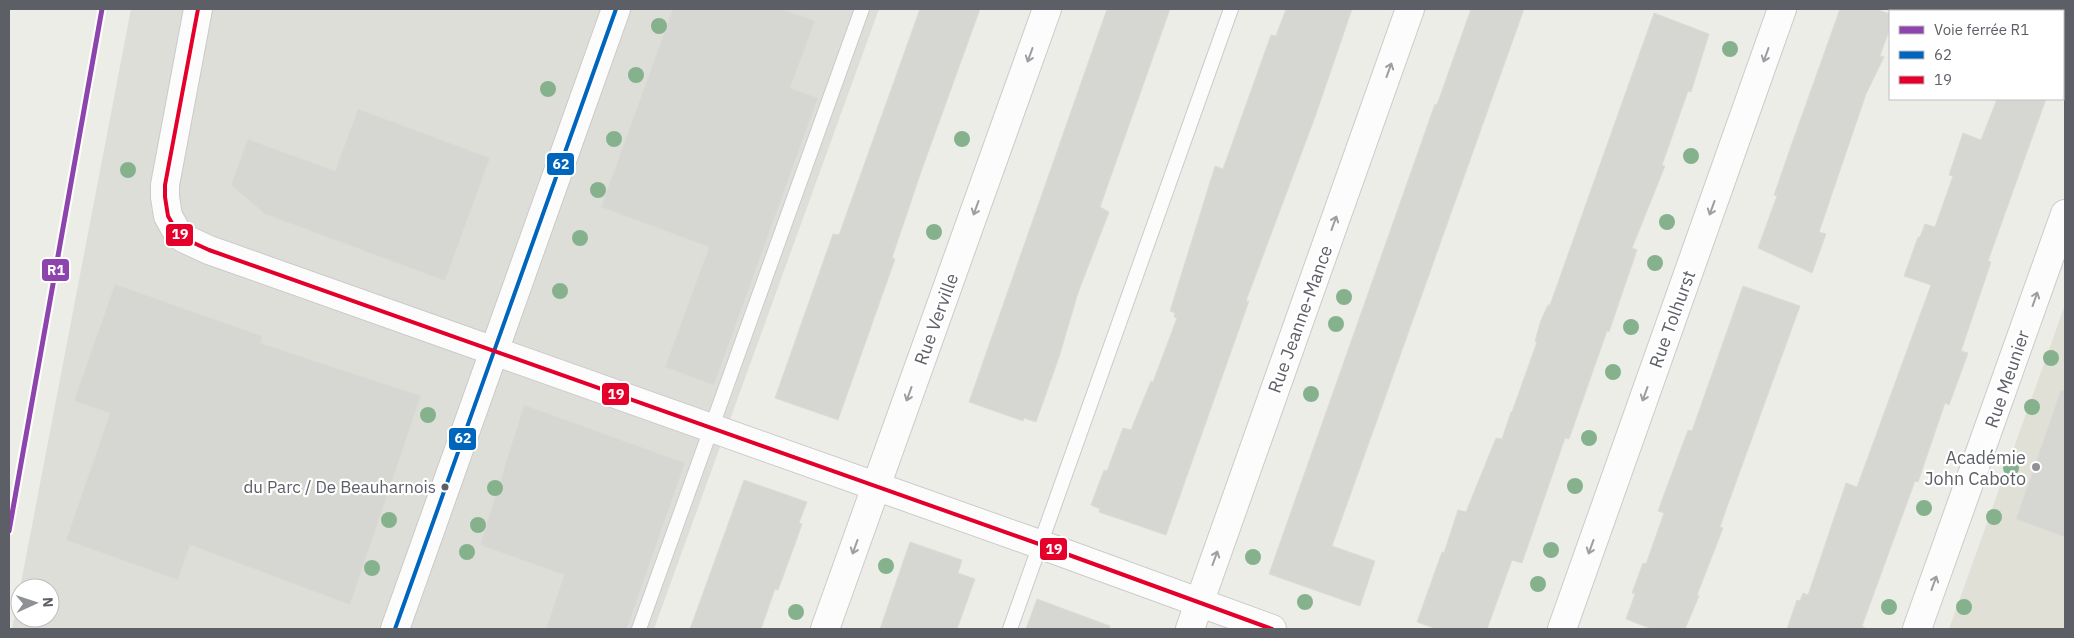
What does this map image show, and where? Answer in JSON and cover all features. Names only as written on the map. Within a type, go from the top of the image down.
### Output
[{"type":"street","points":[[198,9],[165,185],[166,206],[171,223],[183,238],[204,248],[1039,544],[1199,604],[1272,629]]},
{"type":"street","points":[[395,629],[616,9]]},
{"type":"street","name":"Rue Verville","points":[[826,629],[1047,9]]},
{"type":"street","name":"Rue Jeanne-Mance","points":[[1190,629],[1410,9]]},
{"type":"street","name":"Rue Tolhurst","points":[[1562,629],[1782,9]]},
{"type":"street","name":"Rue Meunier","points":[[1917,629],[2065,214]]},
{"type":"lane","points":[[639,629],[862,9]]},
{"type":"lane","points":[[1010,629],[1231,9]]},
{"type":"shaded area","points":[[131,9],[879,9],[654,629],[12,629],[60,628],[60,578],[22,578]]},
{"type":"shaded area","name":"Académie John Caboto","points":[[2065,305],[2065,629],[1949,629]]},
{"type":"building","points":[[673,9],[782,9],[815,21],[790,88],[818,98],[714,385],[665,367],[709,247],[601,207]]},
{"type":"building","points":[[920,9],[980,9],[922,169],[892,258],[895,259],[838,420],[775,398],[833,234],[839,235]]},
{"type":"building","points":[[1107,9],[1170,9],[1100,207],[1109,212],[1078,293],[1059,357],[1036,422],[1024,418],[1023,421],[969,402]]},
{"type":"building","points":[[1286,9],[1352,9],[1315,117],[1246,301],[1249,301],[1166,535],[1099,512],[1100,509],[1091,505],[1104,470],[1107,471],[1123,428],[1131,430],[1151,381],[1153,382],[1177,318],[1174,317],[1175,313],[1170,311],[1215,166],[1223,169],[1271,35],[1276,36]]},
{"type":"building","points":[[1471,9],[1524,9],[1332,546],[1375,561],[1360,606],[1269,574],[1435,104],[1437,105]]},
{"type":"building","points":[[1840,9],[1876,9],[1889,14],[1889,31],[1880,56],[1884,57],[1866,94],[1819,232],[1826,234],[1812,273],[1758,248],[1777,196],[1774,195]]},
{"type":"building","points":[[1654,13],[1709,34],[1691,92],[1688,91],[1662,165],[1665,166],[1632,248],[1637,250],[1609,332],[1607,331],[1569,439],[1565,438],[1522,563],[1512,560],[1487,629],[1437,629],[1417,622],[1442,552],[1444,553],[1458,510],[1466,512],[1496,438],[1502,439],[1537,342],[1535,341],[1541,320],[1548,305],[1550,305]]},
{"type":"building","points":[[1997,100],[2046,100],[1988,261],[1991,262],[1961,351],[1968,353],[1949,405],[1945,403],[1918,482],[1915,481],[1862,626],[1867,629],[1787,629],[1797,600],[1800,601],[1803,593],[1808,595],[1846,483],[1857,487],[1931,285],[1904,276],[1918,237],[1920,237],[1925,224],[1935,227],[1953,176],[1949,175],[1963,133],[1981,140]]},
{"type":"building","points":[[358,109],[490,158],[445,281],[265,214],[231,185],[248,139],[335,171]]},
{"type":"building","points":[[115,284],[262,336],[260,343],[421,396],[350,605],[190,545],[178,580],[66,540],[110,413],[74,401]]},
{"type":"building","points":[[1743,286],[1800,306],[1720,527],[1723,528],[1697,595],[1699,596],[1685,629],[1652,629],[1626,619],[1635,594],[1632,593],[1643,563],[1646,564],[1664,513],[1658,511],[1688,430],[1692,431]]},
{"type":"building","points":[[2061,390],[2065,391],[2065,537],[2016,519]]},
{"type":"building","points":[[524,405],[685,463],[627,629],[546,629],[564,575],[480,545]]},
{"type":"building","points":[[744,480],[807,502],[799,523],[802,524],[795,544],[778,590],[775,589],[761,629],[690,629]]},
{"type":"building","points":[[910,542],[962,560],[958,573],[975,579],[957,629],[880,629]]},
{"type":"building","points":[[1037,599],[1110,626],[1109,629],[1026,629]]},
{"type":"rail line","name":"R1","points":[[9,531],[102,9]]},
{"type":"transit line","name":"19","points":[[198,9],[165,185],[168,216],[177,232],[183,238],[209,250],[1039,544],[1272,629]]},
{"type":"transit line","name":"62","points":[[395,629],[616,9]]},
{"type":"place","name":"Académie John Caboto","points":[[2036,467]]},
{"type":"place","name":"du Parc / De Beauharnois","points":[[445,487]]}]
